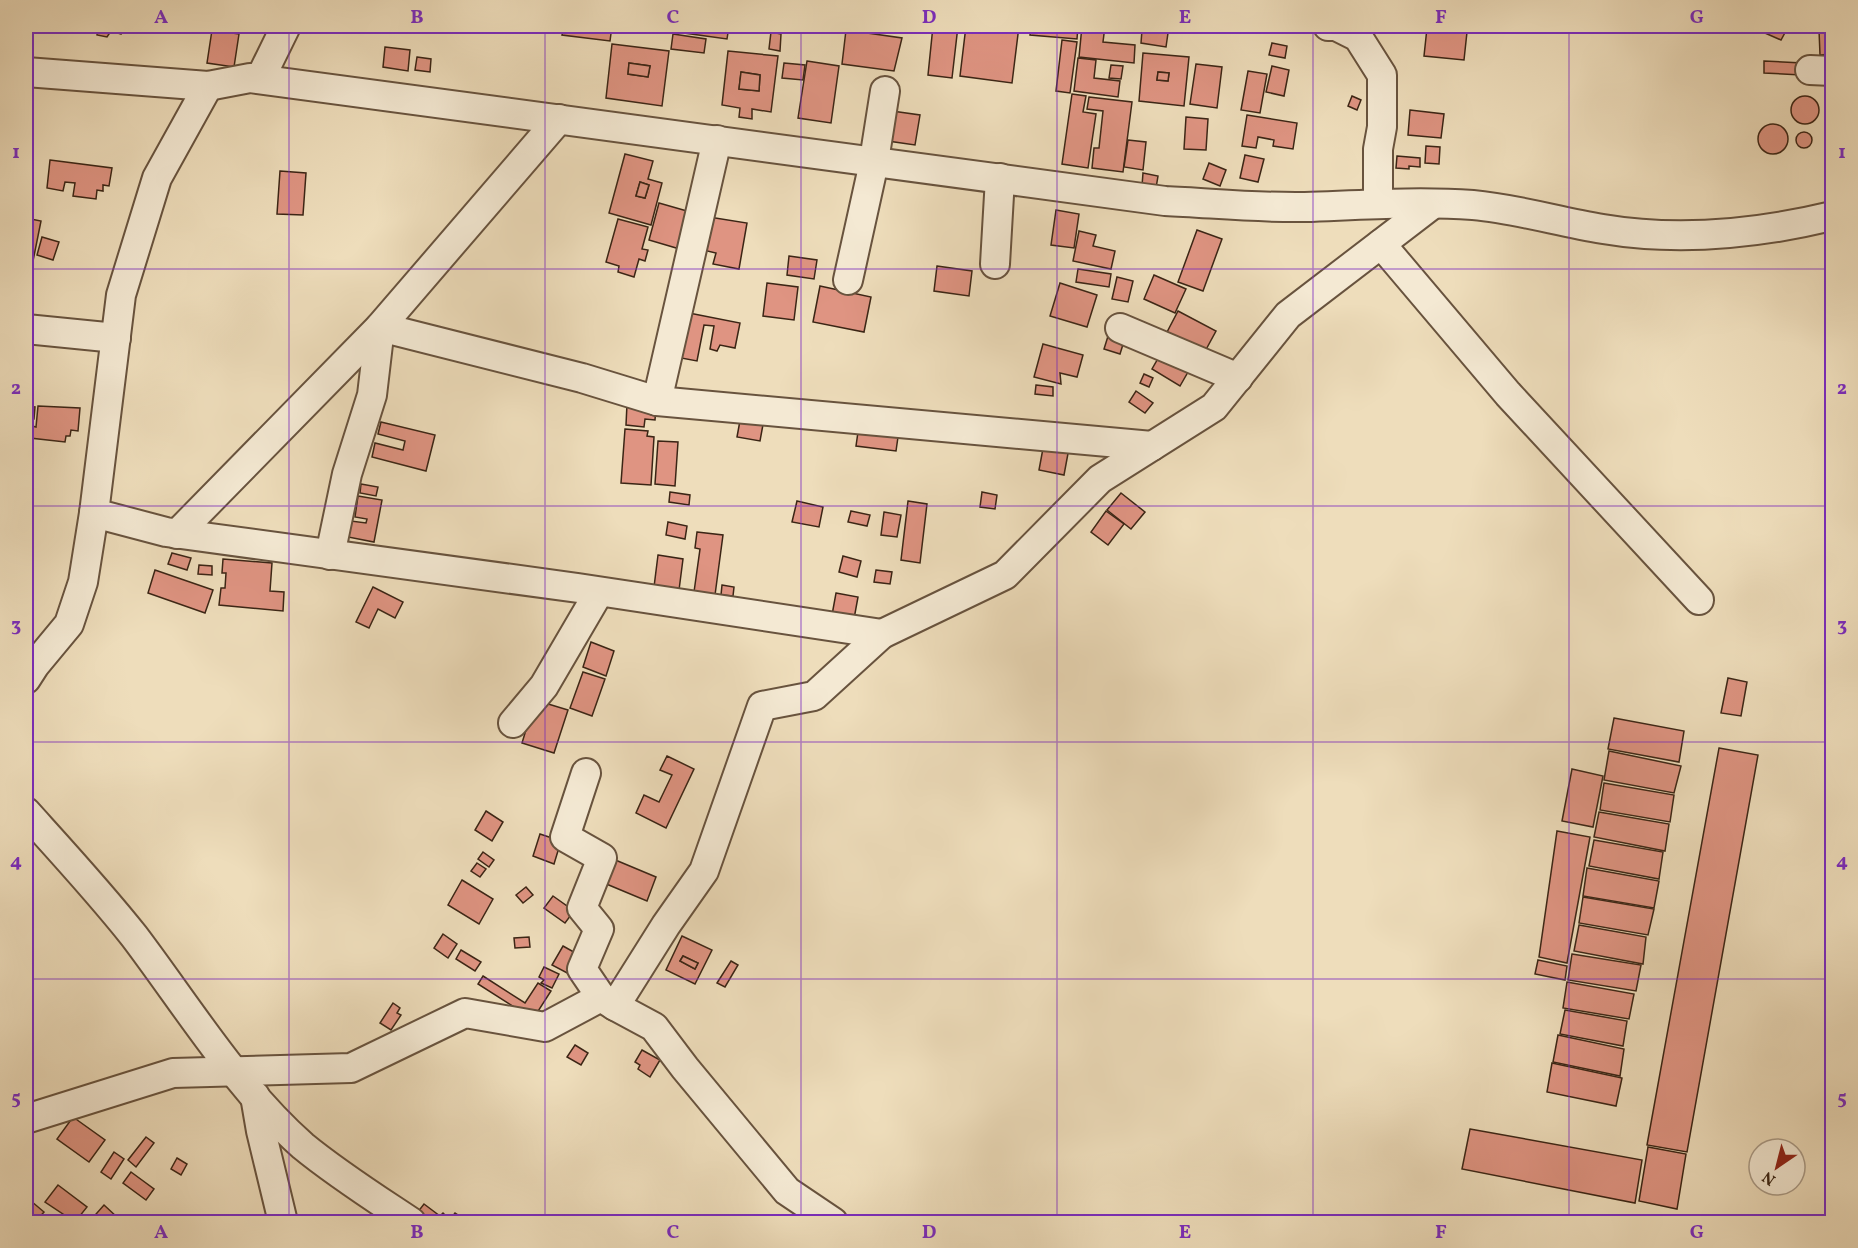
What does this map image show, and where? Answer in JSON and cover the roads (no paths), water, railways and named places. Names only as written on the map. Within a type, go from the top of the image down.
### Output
[{"type":"street","points":[[260,79],[286,26]]},
{"type":"street","points":[[1344,28],[1358,37],[1382,75],[1378,203]]},
{"type":"street","points":[[26,72],[208,86],[250,78],[260,79],[1165,201],[1303,207],[1378,203],[1506,208],[1603,229],[1652,235],[1706,236],[1760,231],[1833,216]]},
{"type":"street","points":[[26,679],[34,665],[69,624],[83,582],[94,513],[121,295],[157,178],[208,86]]},
{"type":"street","points":[[848,280],[885,91]]},
{"type":"street","points":[[177,534],[380,327],[559,119]]},
{"type":"street","points":[[657,401],[717,140]]},
{"type":"street","points":[[994,264],[1000,178]]},
{"type":"street","points":[[26,1119],[172,1073],[351,1068],[465,1013],[545,1027],[608,1002],[704,871],[762,706],[814,696],[882,634],[1005,575],[1100,479],[1214,407],[1288,315],[1433,204]]},
{"type":"street","points":[[1381,244],[1508,394],[1699,600]]},
{"type":"street","points":[[380,327],[582,378],[657,401],[1152,446]]},
{"type":"street","points":[[330,555],[347,474],[372,395],[380,327]]},
{"type":"street","points":[[1120,328],[1238,378]]},
{"type":"street","points":[[26,329],[116,338]]},
{"type":"street","points":[[94,513],[177,534],[599,592],[882,634]]},
{"type":"street","points":[[513,723],[544,686],[599,592]]},
{"type":"street","points":[[586,773],[565,837],[602,858],[582,908],[599,929],[582,969],[608,1002],[654,1027],[786,1191],[833,1222]]},
{"type":"street","points":[[26,812],[98,891],[233,1071],[255,1096],[303,1145],[411,1222]]},
{"type":"street","points":[[255,1096],[283,1222]]}]
